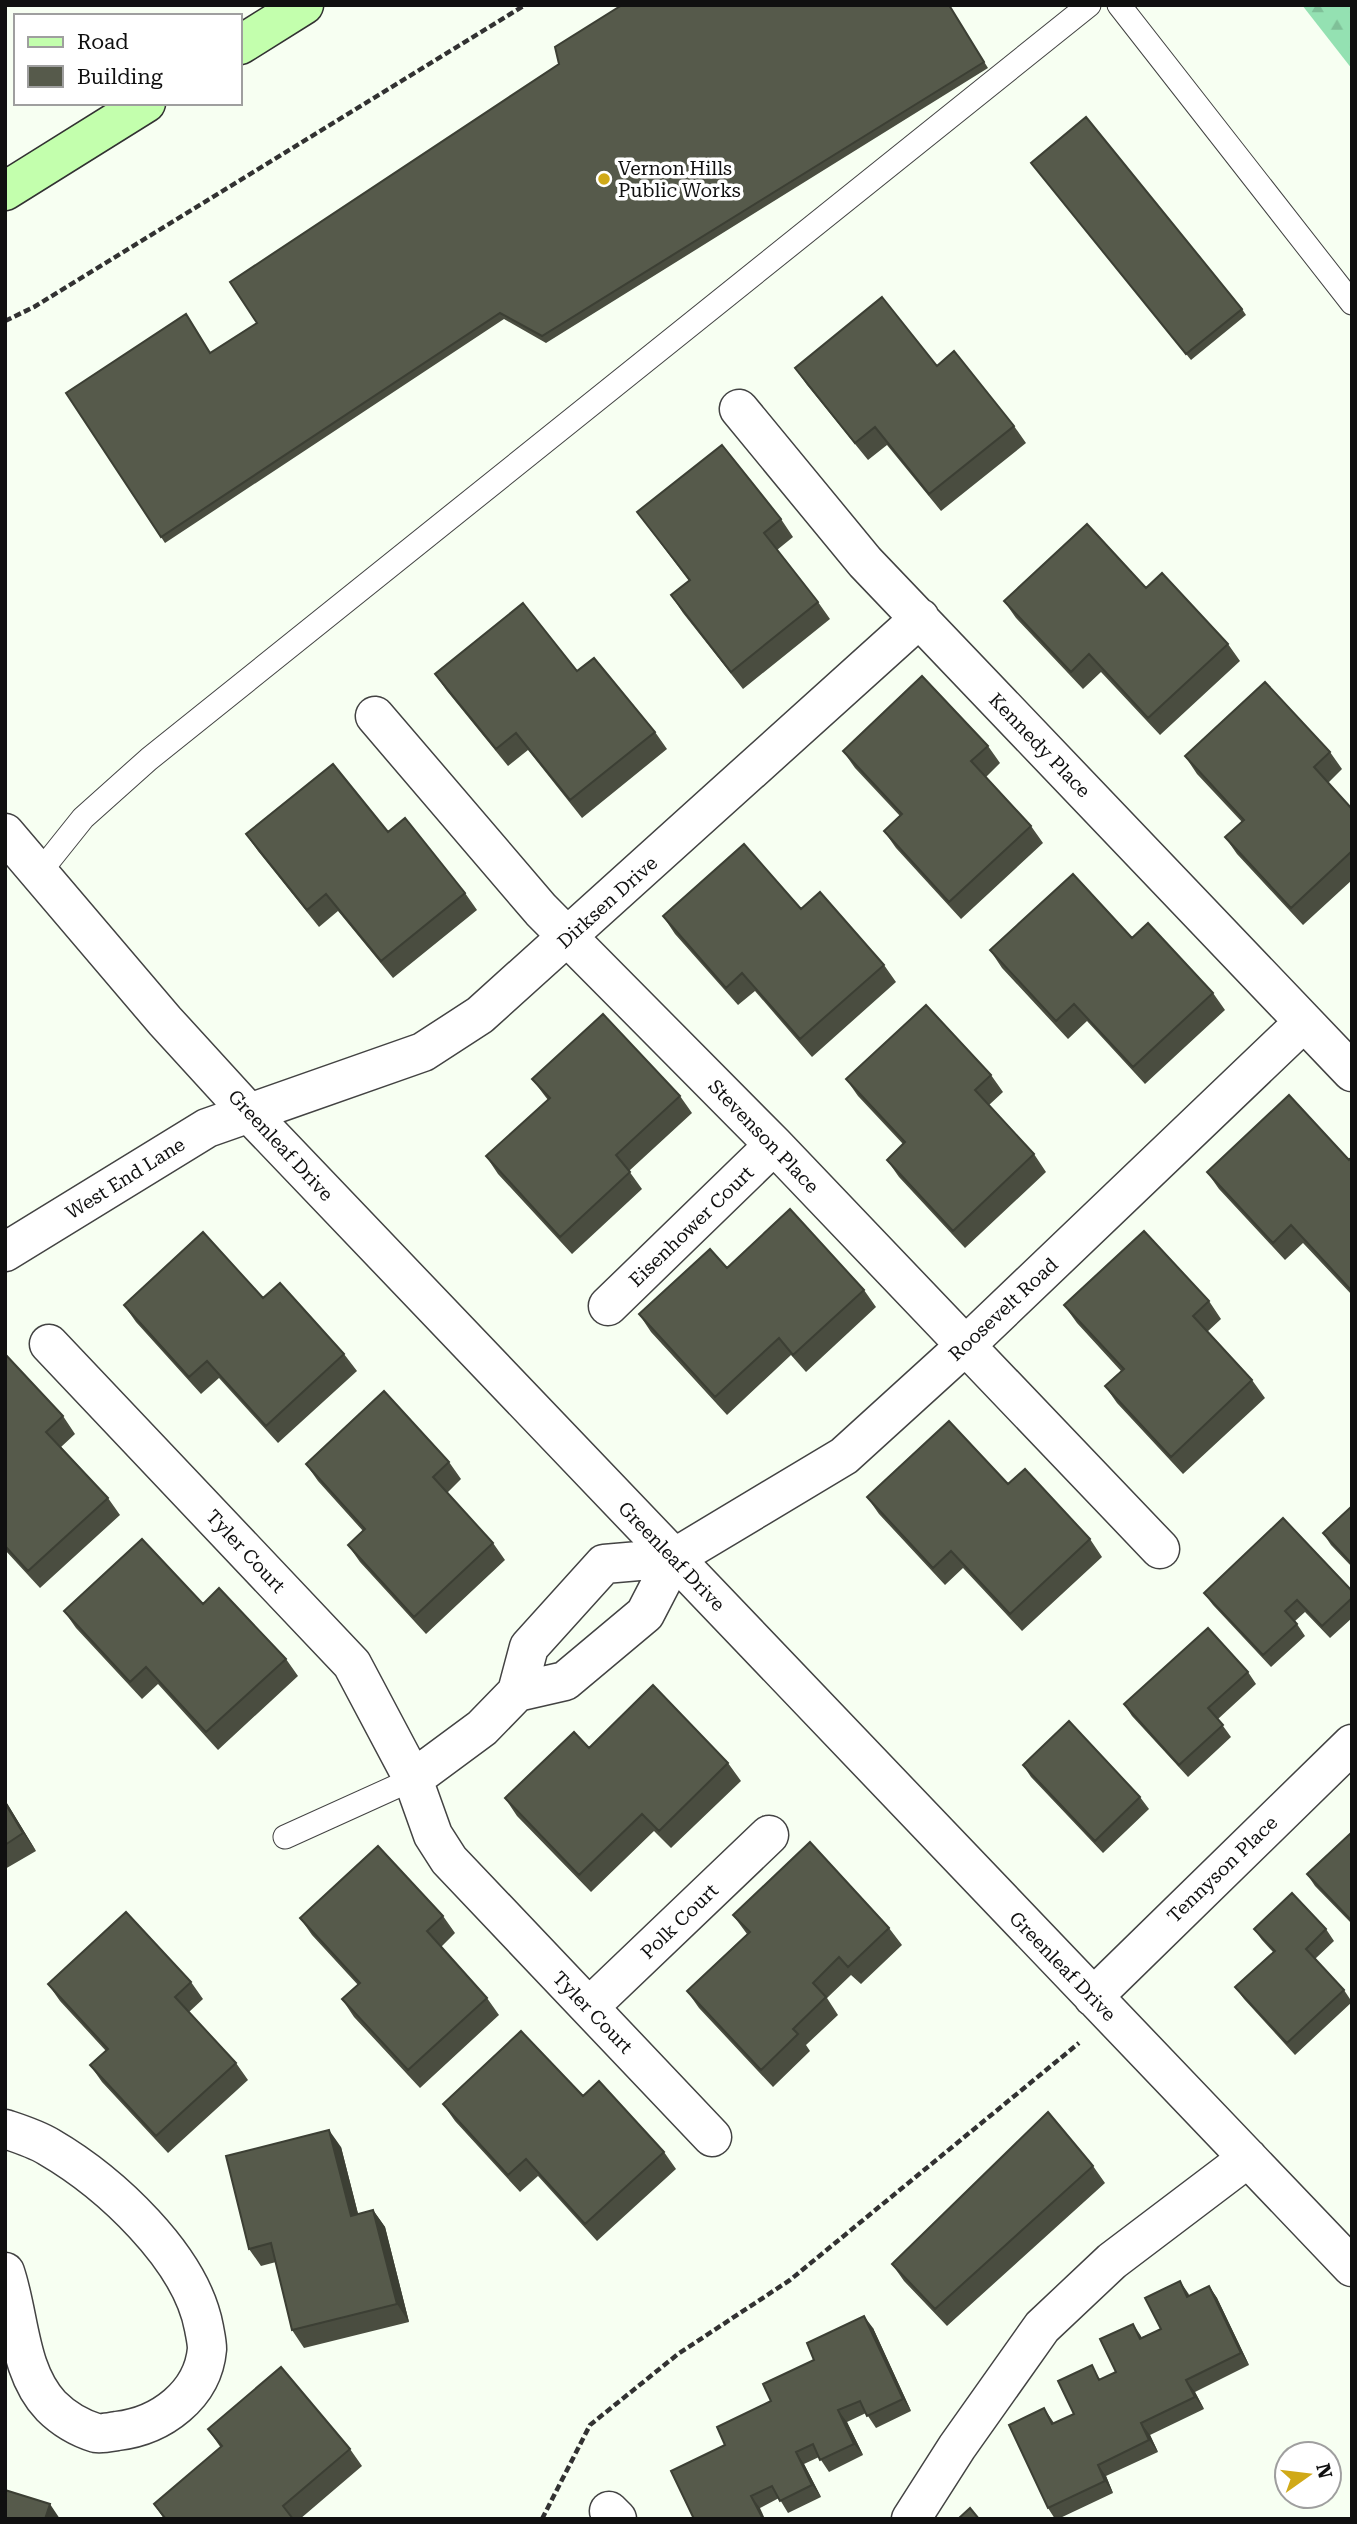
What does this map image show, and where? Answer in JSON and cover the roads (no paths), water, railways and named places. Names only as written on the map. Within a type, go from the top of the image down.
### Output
[{"type":"main road","points":[[242,44],[304,5]]},
{"type":"main road","points":[[5,191],[143,105]]},
{"type":"street","name":"Kennedy Place","points":[[738,409],[865,562],[1352,1072]]},
{"type":"street","name":"Dirksen Drive","points":[[250,1114],[423,1052],[480,1015],[570,937],[920,618]]},
{"type":"street","name":"Stevenson Place","points":[[375,716],[535,904],[774,1145],[1160,1549]]},
{"type":"street","name":"Greenleaf Drive","points":[[5,833],[165,1021],[250,1114],[1352,2267]]},
{"type":"street","name":"Roosevelt Road","points":[[674,1558],[844,1456],[965,1346],[1304,1022]]},
{"type":"street","name":"West End Lane","points":[[5,1252],[207,1128],[250,1114]]},
{"type":"street","name":"Eisenhower Court","points":[[608,1306],[774,1145]]},
{"type":"street","name":"Tyler Court","points":[[50,1344],[352,1664],[413,1779],[433,1835],[449,1860],[712,2137]]},
{"type":"street","points":[[413,1779],[482,1728],[517,1692],[529,1647],[604,1564],[674,1558]]},
{"type":"street","points":[[517,1692],[565,1681],[645,1614],[674,1558]]},
{"type":"street","name":"Tennyson Place","points":[[1102,2006],[1352,1744]]},
{"type":"street","name":"Polk Court","points":[[589,2007],[769,1835]]},
{"type":"street","points":[[5,2129],[48,2146],[124,2204],[162,2244],[186,2282],[201,2314],[207,2347],[200,2375],[181,2404],[157,2420],[131,2430],[98,2433],[69,2421],[50,2405],[31,2375],[5,2272]]},
{"type":"street","points":[[911,2519],[957,2447],[1042,2327],[1112,2261],[1248,2158]]},
{"type":"lane","points":[[39,873],[83,817],[149,759],[1089,5]]},
{"type":"lane","points":[[1119,5],[1352,303]]},
{"type":"lane","points":[[285,1837],[413,1779]]},
{"type":"place","name":"Vernon Hills Public Works","points":[[604,179]]}]
